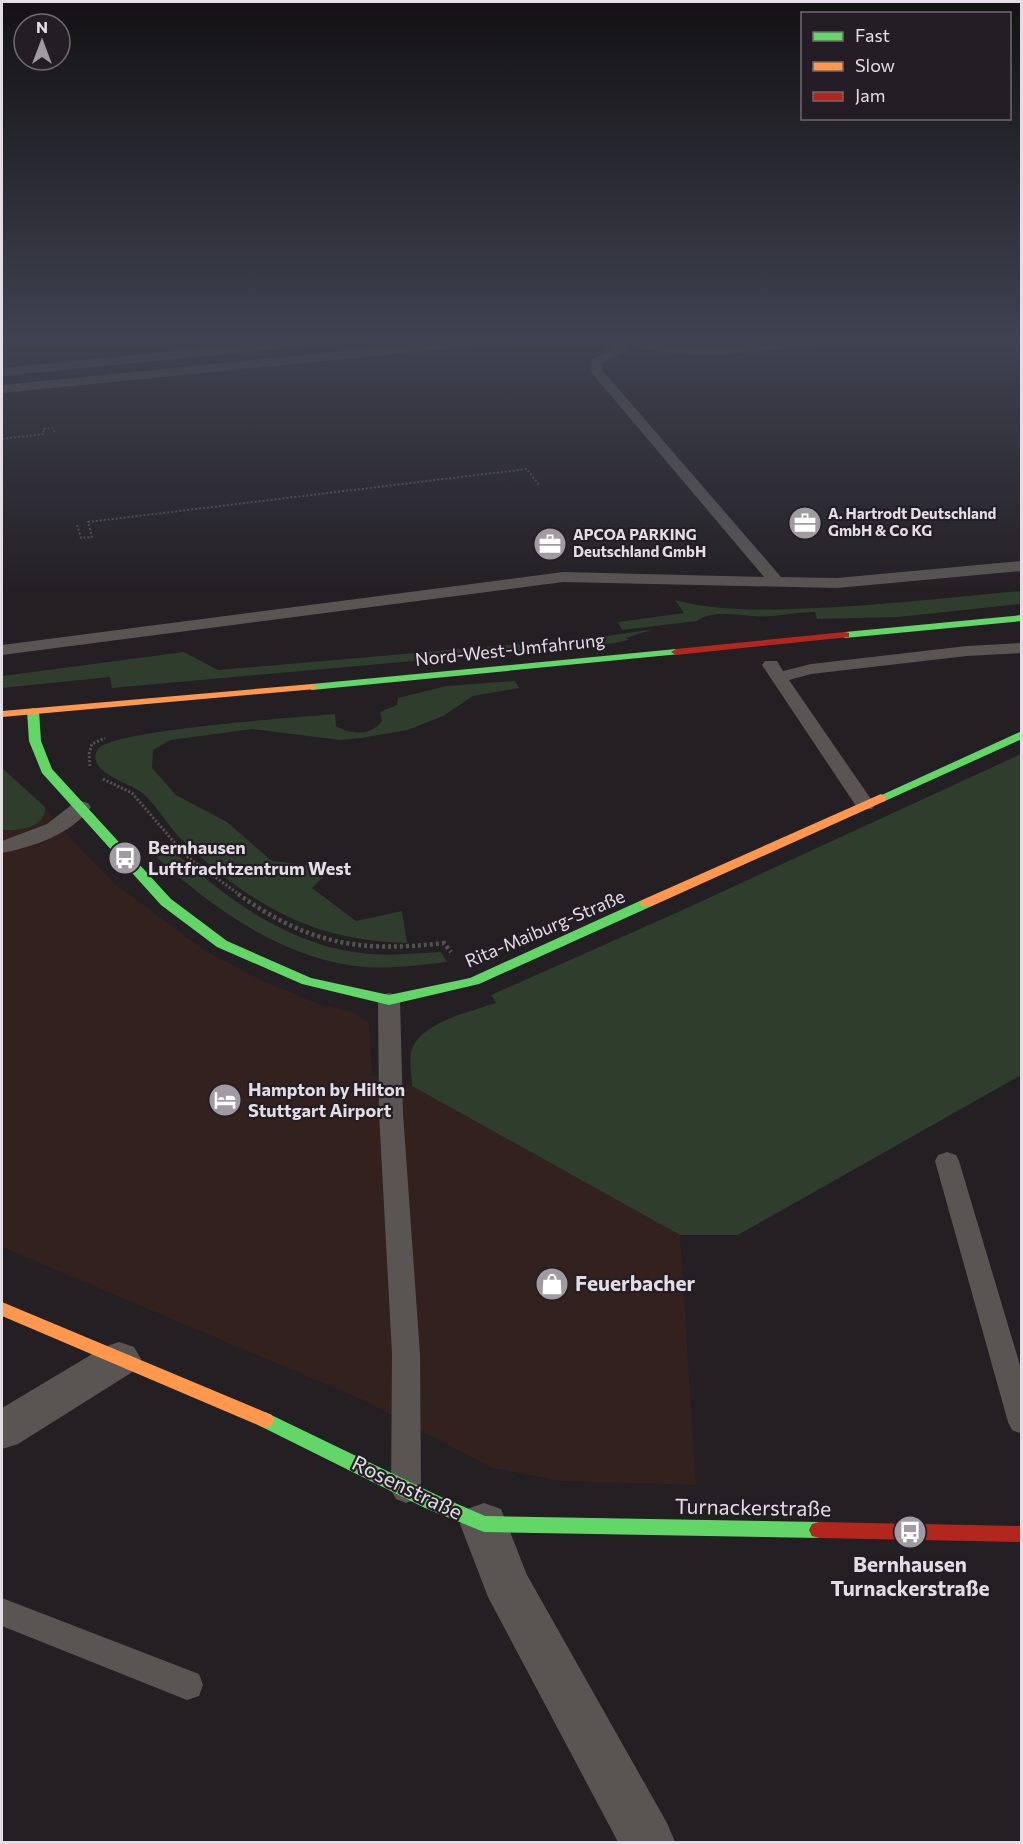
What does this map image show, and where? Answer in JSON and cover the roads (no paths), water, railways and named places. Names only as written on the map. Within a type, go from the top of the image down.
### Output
[{"type":"street","name":"Nord-West-Umfahrung","points":[[2,714],[295,689],[1022,618]]},
{"type":"street","name":"Rita-Maiburg-Straße","points":[[33,711],[35,741],[46,770],[166,902],[222,944],[307,981],[389,1000],[474,981],[1022,734]]},
{"type":"street","name":"Rosenstraße","points":[[2,1309],[275,1425],[339,1454],[441,1507],[484,1524],[506,1582],[529,1629],[648,1842]]},
{"type":"street","points":[[2,1431],[119,1359]]},
{"type":"street","name":"Turnackerstraße","points":[[484,1524],[1022,1534]]},
{"type":"lane","points":[[641,423],[778,583]]},
{"type":"lane","points":[[2,650],[563,577],[837,583],[1022,566]]},
{"type":"lane","points":[[865,805],[775,671],[968,651],[1022,648]]},
{"type":"lane","points":[[2,847],[49,832],[65,824],[81,807]]},
{"type":"lane","points":[[389,1000],[392,1126],[407,1347],[409,1418],[406,1490]]},
{"type":"lane","points":[[946,1161],[1022,1422]]},
{"type":"lane","points":[[2,1612],[187,1685]]},
{"type":"place","name":"A. Hartrodt Deutschland GmbH & Co KG","points":[[805,523]]},
{"type":"place","name":"APCOA PARKING Deutschland GmbH","points":[[550,544]]},
{"type":"place","name":"Bernhausen Luftfrachtzentrum West","points":[[125,858]]},
{"type":"place","name":"Hampton by Hilton Stuttgart Airport","points":[[225,1100]]},
{"type":"place","name":"Feuerbacher","points":[[552,1284]]},
{"type":"place","name":"Bernhausen Turnackerstraße","points":[[910,1532]]}]
